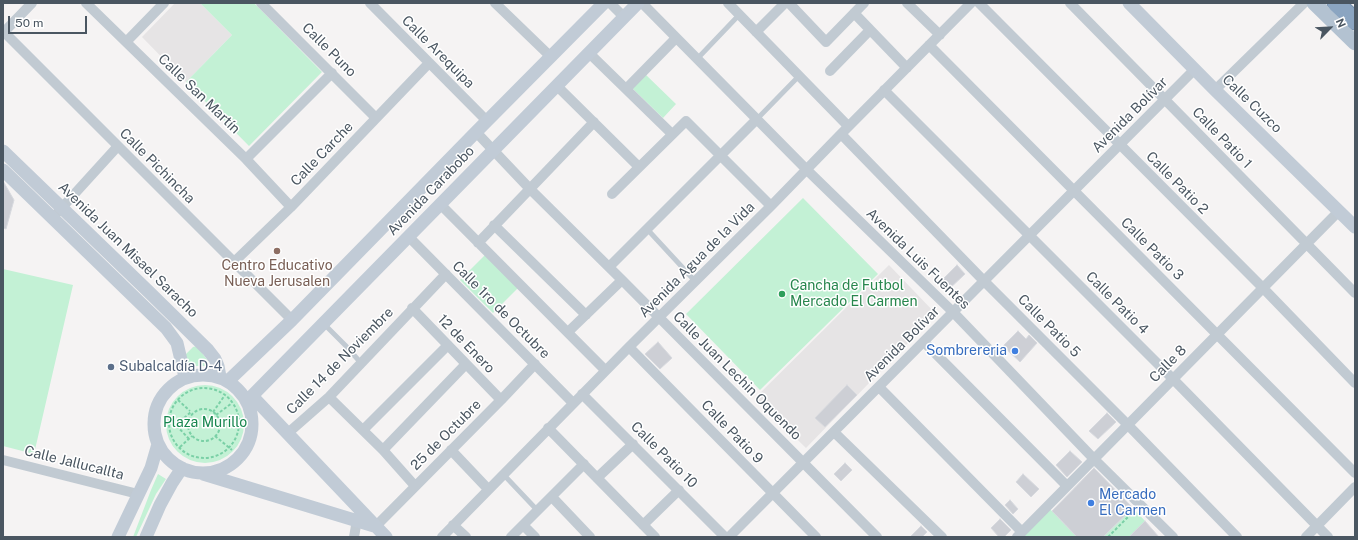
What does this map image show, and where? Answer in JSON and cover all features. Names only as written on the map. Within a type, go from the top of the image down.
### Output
[{"type":"highway","points":[[1336,3],[1355,21]]},
{"type":"highway","points":[[1352,3],[1355,6]]},
{"type":"main road","points":[[1314,3],[1355,43]]},
{"type":"street","points":[[3,31],[32,3]]},
{"type":"street","name":"Calle San Martín","points":[[86,3],[246,159],[291,206]]},
{"type":"street","points":[[126,42],[164,3]]},
{"type":"street","name":"Calle Puno","points":[[262,3],[376,118]]},
{"type":"street","name":"Calle Arequipa","points":[[370,3],[487,121]]},
{"type":"street","points":[[495,3],[551,57]]},
{"type":"street","name":"Avenida Carabobo","points":[[225,384],[292,320],[604,3]]},
{"type":"street","points":[[610,3],[624,17]]},
{"type":"street","name":"Avenida Carabobo","points":[[244,399],[323,324],[638,3]]},
{"type":"street","name":"Avenida Luis Fuentes","points":[[642,3],[807,170],[953,312],[1094,459],[1173,537]]},
{"type":"street","name":"Calle Patio 5","points":[[728,3],[799,76],[844,130],[984,281],[1128,424],[1237,537]]},
{"type":"street","points":[[756,32],[785,3]]},
{"type":"street","points":[[789,3],[826,42],[864,3]]},
{"type":"street","points":[[907,3],[940,35]]},
{"type":"street","name":"Avenida Agua de la Vida","points":[[442,537],[605,370],[807,170],[844,130],[971,3]]},
{"type":"street","name":"Calle Patio 2","points":[[979,3],[1263,288],[1355,383]]},
{"type":"street","name":"Calle Patio 1","points":[[1070,3],[1355,293]]},
{"type":"street","name":"Calle Cuzco","points":[[1129,3],[1215,90],[1355,227]]},
{"type":"street","points":[[1215,90],[1304,3]]},
{"type":"street","points":[[854,13],[906,68]]},
{"type":"street","points":[[830,71],[870,30]]},
{"type":"street","name":"Calle Pichincha","points":[[3,31],[292,320]]},
{"type":"street","points":[[626,89],[676,38]]},
{"type":"street","name":"Calle Patio 3","points":[[929,45],[1355,473]]},
{"type":"street","points":[[589,53],[672,134]]},
{"type":"street","name":"Calle Carche","points":[[234,262],[291,206],[429,63]]},
{"type":"street","name":"Avenida Bolívar","points":[[730,537],[1195,69]]},
{"type":"street","points":[[246,159],[332,73]]},
{"type":"street","points":[[557,86],[639,167]]},
{"type":"street","name":"Calle Patio 4","points":[[884,90],[1174,379],[1328,537]]},
{"type":"street","points":[[609,267],[757,119]]},
{"type":"street","points":[[612,194],[686,121],[771,206]]},
{"type":"street","points":[[478,243],[594,122]]},
{"type":"street","name":"Calle Juan Lechin Oquendo","points":[[476,132],[530,189],[877,537]]},
{"type":"street","points":[[52,218],[118,146]]},
{"type":"street","name":"Avenida Juan Misael Saracho","points":[[3,151],[208,350],[215,359],[225,384]]},
{"type":"street","name":"Avenida Juan Misael Saracho","points":[[3,170],[173,336],[177,343],[185,377]]},
{"type":"street","points":[[440,204],[605,370]]},
{"type":"street","name":"Calle 8","points":[[1019,534],[1339,211]]},
{"type":"street","points":[[494,225],[586,315]]},
{"type":"street","name":"Calle 1ro de Octubre","points":[[408,236],[573,403]]},
{"type":"street","name":"Calle 14 de Noviembre","points":[[288,433],[329,397],[412,308],[446,274]]},
{"type":"street","points":[[568,332],[622,280]]},
{"type":"street","name":"12 de Enero","points":[[412,308],[501,400]]},
{"type":"street","points":[[924,342],[1067,486]]},
{"type":"street","points":[[363,430],[448,344]]},
{"type":"street","name":"Calle Patio 9","points":[[629,346],[816,537]]},
{"type":"street","points":[[383,450],[466,364]]},
{"type":"street","name":"25 de Octubre","points":[[376,526],[535,364]]},
{"type":"street","points":[[198,473],[208,473],[224,469],[233,463],[244,452],[249,442],[252,427],[252,416],[237,388],[202,374],[185,377],[176,382],[167,389],[156,408],[154,429],[158,444],[168,458],[182,468],[198,473],[357,520],[376,526]]},
{"type":"street","points":[[879,387],[1019,534]]},
{"type":"street","name":"Calle Patio 10","points":[[582,394],[725,537]]},
{"type":"street","points":[[329,397],[383,450],[415,486]]},
{"type":"street","points":[[244,399],[288,433],[386,537]]},
{"type":"street","points":[[548,428],[655,537]]},
{"type":"street","points":[[834,432],[942,537]]},
{"type":"street","points":[[118,537],[151,468],[158,444]]},
{"type":"street","points":[[597,478],[633,444]]},
{"type":"street","points":[[451,450],[488,489]]},
{"type":"street","name":"Calle Jallucallta","points":[[3,460],[138,494]]},
{"type":"street","points":[[511,537],[584,464]]},
{"type":"street","points":[[146,537],[160,505],[182,468]]},
{"type":"street","points":[[1306,537],[1355,487]]},
{"type":"street","points":[[643,525],[679,490]]},
{"type":"street","points":[[552,497],[590,537]]},
{"type":"street","points":[[354,537],[357,520]]},
{"type":"street","points":[[453,525],[466,537]]},
{"type":"street","points":[[523,525],[535,537]]},
{"type":"lane","points":[[697,59],[739,15]]},
{"type":"lane","points":[[757,119],[799,76]]},
{"type":"lane","points":[[647,229],[695,282]]},
{"type":"lane","points":[[323,324],[361,363]]},
{"type":"lane","points":[[503,474],[538,511]]},
{"type":"path","points":[[213,412],[225,395],[225,384]]},
{"type":"path","points":[[197,388],[209,388],[225,395],[236,408],[239,419],[238,431],[234,441],[229,447],[216,456],[205,458],[194,456],[184,451],[176,443],[170,432],[169,421],[172,410],[178,400],[187,392],[197,388]]},
{"type":"path","points":[[216,415],[232,403],[244,399]]},
{"type":"path","points":[[178,400],[192,413]]},
{"type":"path","points":[[189,439],[176,425],[192,413],[202,409],[213,412],[216,415],[220,423],[220,428],[215,436],[209,440],[199,440],[192,436],[188,429],[188,423],[192,413]]},
{"type":"path","points":[[180,447],[192,436]]},
{"type":"path","points":[[215,436],[232,450]]},
{"type":"path","points":[[1108,537],[1131,514]]},
{"type":"shaded area","points":[[175,3],[200,3],[232,35],[186,82],[142,37]]},
{"type":"shaded area","points":[[889,265],[936,314],[806,448],[755,398]]},
{"type":"green space","points":[[200,3],[254,3],[322,72],[249,146],[186,82],[232,35]]},
{"type":"green space","points":[[645,74],[676,104],[663,118],[632,88]]},
{"type":"green space","name":"Cancha de Futbol Mercado El Carmen","points":[[803,198],[878,274],[760,390],[686,314]]},
{"type":"green space","points":[[485,255],[518,288],[493,313],[460,280]]},
{"type":"green space","points":[[3,269],[73,285],[34,454],[3,446]]},
{"type":"green space","points":[[197,346],[208,361],[207,366],[189,366],[186,361],[186,354],[193,347]]},
{"type":"green space","name":"Plaza Murillo","points":[[205,385],[220,388],[233,396],[241,409],[244,424],[241,439],[233,452],[220,460],[205,463],[190,460],[177,452],[169,439],[166,424],[169,409],[177,396],[190,388]]},
{"type":"green space","points":[[158,474],[166,479],[156,494],[136,537],[133,537],[151,490]]},
{"type":"green space","points":[[1049,508],[1077,537],[1021,537]]},
{"type":"green space","points":[[1133,508],[1145,521],[1129,537],[1103,537]]},
{"type":"building","points":[[3,181],[14,200],[6,229],[3,228]]},
{"type":"building","points":[[957,265],[965,274],[947,291],[939,283]]},
{"type":"building","points":[[1018,331],[1026,339],[1029,335],[1037,343],[1020,362],[1003,346]]},
{"type":"building","points":[[658,342],[672,358],[660,369],[645,354]]},
{"type":"building","points":[[847,385],[857,395],[825,427],[815,418]]},
{"type":"building","points":[[1107,413],[1116,422],[1098,439],[1089,431]]},
{"type":"building","points":[[1070,451],[1082,462],[1067,477],[1056,465]]},
{"type":"building","points":[[845,463],[852,470],[841,481],[834,474]]},
{"type":"building","name":"Mercado El Carmen","points":[[1094,468],[1133,508],[1103,537],[1077,537],[1052,511]]},
{"type":"building","points":[[1023,474],[1039,489],[1031,497],[1016,482]]},
{"type":"building","points":[[1010,500],[1018,509],[1013,514],[1005,505]]},
{"type":"building","points":[[1000,519],[1011,530],[1004,537],[999,537],[991,528]]},
{"type":"building","points":[[1145,521],[1159,537],[1129,537]]},
{"type":"building","points":[[921,526],[927,532],[922,537],[910,537]]},
{"type":"place","name":"Centro Educativo Nueva Jerusalen","points":[[277,251]]},
{"type":"place","name":"Cancha de Futbol Mercado El Carmen","points":[[782,294]]},
{"type":"place","name":"Sombrereria","points":[[1015,351]]},
{"type":"place","name":"Subalcaldía D-4","points":[[111,367]]},
{"type":"place","name":"Mercado El Carmen","points":[[1091,503]]}]
